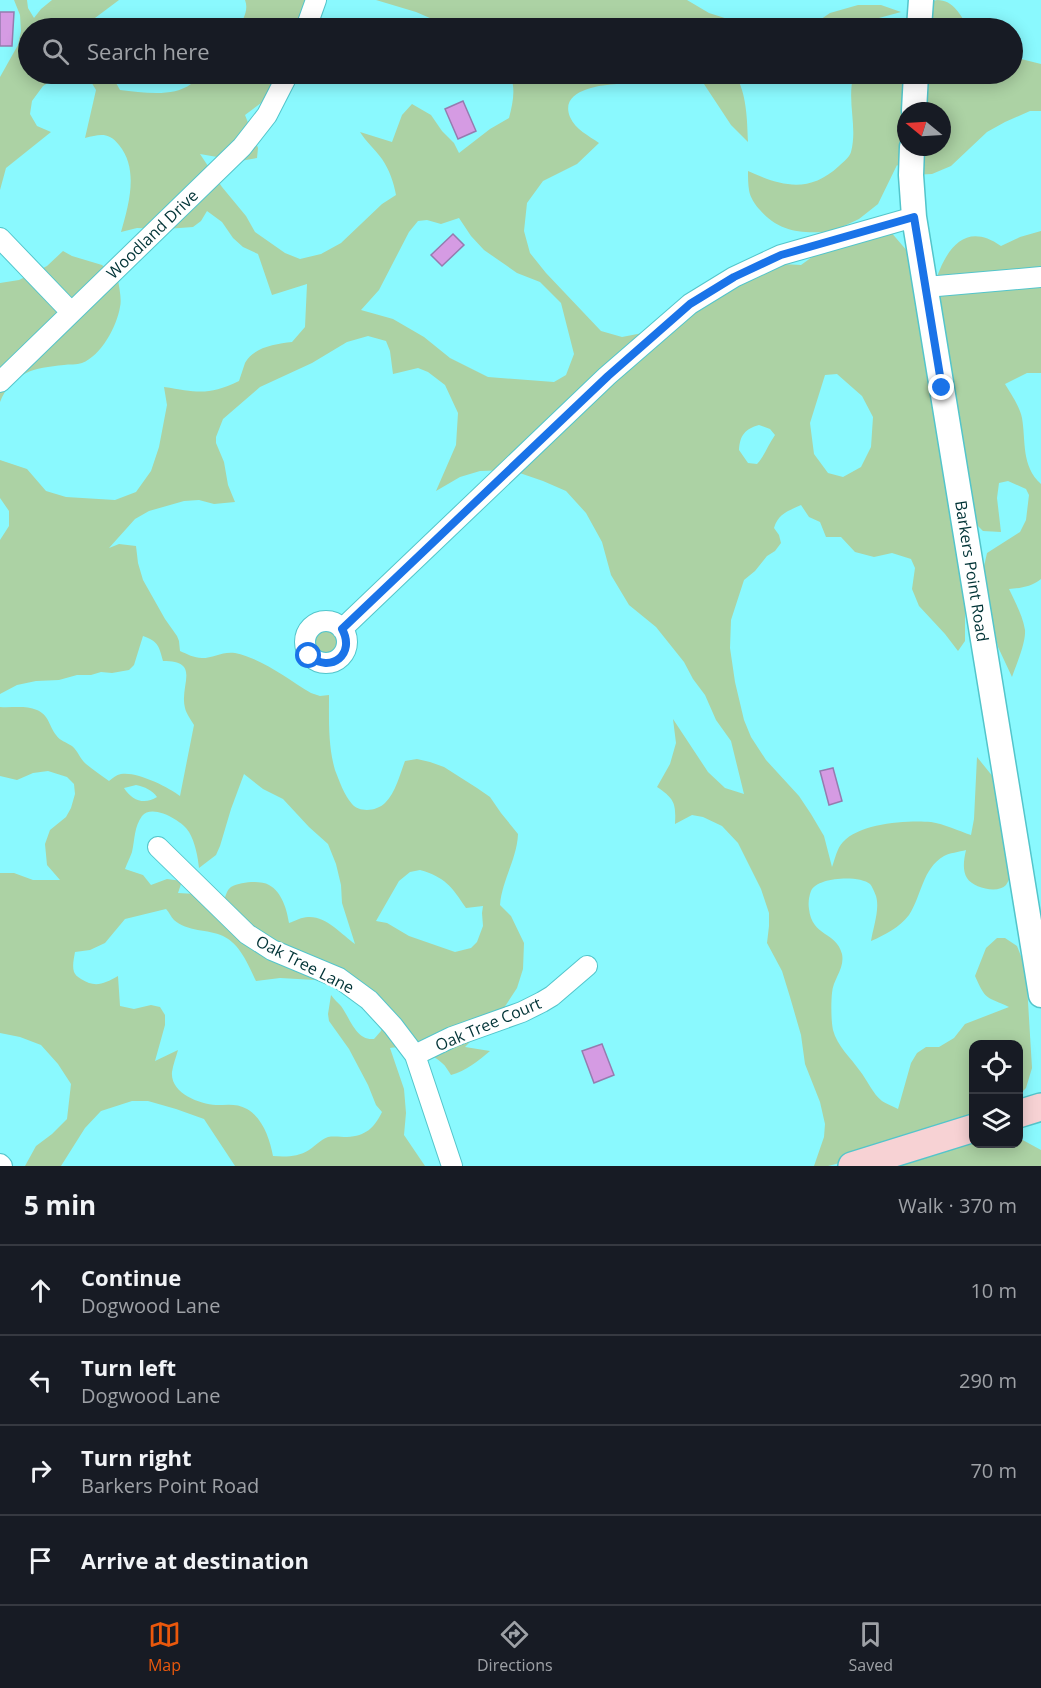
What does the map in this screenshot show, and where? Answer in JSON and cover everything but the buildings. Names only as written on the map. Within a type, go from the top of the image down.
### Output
[{"type":"main road","points":[[1023,1112],[1041,1107]]},
{"type":"main road","points":[[852,1166],[969,1130]]},
{"type":"street","points":[[310,18],[316,0]]},
{"type":"street","points":[[920,18],[921,0]]},
{"type":"street","name":"Woodland Drive","points":[[0,382],[242,147],[267,115],[283,84]]},
{"type":"street","points":[[914,102],[915,84]]},
{"type":"street","name":"Barkers Point Road","points":[[912,156],[914,217],[1041,995]]},
{"type":"street","points":[[342,629],[608,376],[690,304],[734,277],[781,255],[914,217]]},
{"type":"street","points":[[0,238],[71,312]]},
{"type":"street","points":[[926,287],[1041,277]]},
{"type":"street","name":"Oak Tree Lane","points":[[158,847],[247,934],[272,950],[339,978],[355,988],[393,1026],[415,1055],[452,1166]]},
{"type":"street","name":"Oak Tree Court","points":[[415,1055],[542,1002],[587,966]]},
{"type":"green space","points":[[14,0],[27,0],[28,8],[34,18],[20,18]]},
{"type":"green space","points":[[52,0],[119,0],[95,18],[34,18]]},
{"type":"green space","points":[[245,0],[307,0],[301,18],[243,18]]},
{"type":"green space","points":[[376,0],[687,0],[709,13],[725,18],[430,18]]},
{"type":"green space","points":[[933,1],[943,1],[952,5],[962,18],[926,18]]},
{"type":"green space","points":[[858,5],[881,5],[901,12],[879,18],[823,18],[830,13]]},
{"type":"green space","points":[[18,45],[18,84],[46,84],[32,101],[30,114],[37,126],[51,132],[6,168],[0,190],[0,77]]},
{"type":"green space","points":[[1023,60],[1041,64],[1041,111],[1030,111],[987,132],[951,166],[932,174],[911,175],[897,165],[878,204],[859,219],[844,226],[890,231],[934,286],[943,262],[957,243],[966,238],[976,236],[1001,246],[1041,231],[1041,373],[1027,373],[1005,384],[1021,414],[1027,461],[1041,484],[1041,579],[1022,588],[1009,589],[1021,614],[1025,630],[1012,677],[998,647],[983,571],[987,553],[1020,532],[1026,520],[1029,495],[1026,489],[1008,481],[999,483],[997,498],[1001,532],[983,531],[973,521],[950,482],[950,516],[965,595],[965,641],[958,651],[919,606],[912,589],[915,568],[911,559],[892,553],[874,557],[855,552],[841,537],[826,537],[820,522],[809,517],[801,505],[778,519],[774,528],[781,543],[744,580],[731,620],[730,648],[735,682],[744,720],[751,737],[766,760],[799,796],[811,814],[824,836],[832,867],[843,842],[861,831],[885,824],[931,822],[971,835],[977,757],[998,783],[1011,876],[1002,888],[986,889],[970,882],[965,875],[964,868],[966,850],[946,855],[937,861],[927,875],[909,915],[892,930],[871,941],[876,918],[876,896],[873,888],[865,881],[839,879],[821,883],[811,891],[809,907],[815,925],[835,941],[842,954],[842,964],[832,993],[832,1022],[835,1036],[876,1095],[898,1109],[911,1063],[917,1053],[926,1047],[939,1047],[954,1038],[965,1024],[1009,1007],[987,997],[975,976],[986,948],[997,938],[1005,938],[1017,946],[1026,969],[1032,1068],[1026,1088],[1023,1091],[1023,1040],[969,1040],[969,1115],[924,1136],[836,1164],[814,1166],[824,1137],[825,1124],[820,1102],[805,1064],[801,1035],[782,971],[767,943],[769,913],[761,889],[738,843],[722,826],[703,817],[692,815],[675,824],[673,802],[657,787],[670,764],[676,743],[673,719],[708,772],[725,788],[744,794],[731,741],[716,720],[705,695],[684,662],[656,627],[629,605],[611,575],[602,542],[586,513],[566,491],[511,470],[480,471],[460,477],[436,491],[456,445],[458,413],[445,385],[428,372],[418,368],[393,374],[390,351],[386,341],[368,336],[347,342],[312,363],[260,387],[223,419],[216,443],[235,502],[214,504],[199,500],[184,501],[149,511],[135,519],[109,548],[119,544],[136,546],[143,580],[177,636],[180,651],[199,658],[235,653],[274,670],[311,693],[320,696],[329,695],[329,733],[335,770],[344,792],[355,807],[368,810],[382,806],[392,794],[405,761],[417,759],[444,767],[490,797],[518,834],[500,905],[511,916],[524,943],[523,969],[517,988],[504,1008],[465,1047],[490,1051],[462,1071],[451,1075],[443,1064],[425,1053],[410,1049],[390,1048],[404,1089],[406,1113],[404,1135],[425,1166],[235,1166],[204,1119],[148,1101],[132,1101],[101,1111],[85,1128],[61,1166],[25,1166],[36,1146],[67,1119],[71,1084],[58,1064],[41,1045],[0,1033],[0,873],[14,873],[33,880],[60,880],[47,865],[45,844],[50,830],[66,817],[75,794],[74,784],[67,777],[48,771],[33,773],[17,780],[0,776],[0,707],[28,708],[41,712],[58,737],[72,746],[86,764],[109,781],[121,774],[135,775],[160,784],[180,796],[194,725],[185,708],[186,670],[175,662],[163,661],[157,645],[143,636],[134,665],[129,670],[36,681],[17,685],[0,694],[0,540],[9,526],[9,511],[0,498],[0,460],[27,469],[46,491],[66,497],[115,500],[136,492],[151,471],[159,447],[167,405],[164,387],[202,392],[228,386],[239,381],[245,363],[254,353],[272,345],[292,342],[305,327],[307,284],[272,295],[258,254],[243,247],[233,238],[222,222],[207,211],[201,221],[193,227],[137,228],[121,232],[131,187],[129,165],[125,154],[112,138],[100,135],[85,138],[96,90],[92,84],[117,84],[120,90],[166,93],[190,84],[274,84],[265,100],[245,115],[258,148],[257,158],[240,161],[200,154],[222,187],[246,216],[255,232],[285,253],[300,259],[321,254],[341,243],[382,204],[396,195],[385,163],[360,132],[392,142],[402,115],[412,104],[431,115],[454,143],[459,153],[490,129],[509,118],[513,101],[512,84],[617,84],[583,91],[570,101],[568,108],[572,121],[599,143],[577,164],[543,181],[527,203],[524,231],[530,253],[546,273],[601,331],[622,337],[653,331],[698,292],[782,264],[801,265],[826,247],[838,232],[796,231],[778,224],[760,210],[750,193],[748,171],[795,185],[817,181],[839,166],[850,154],[853,132],[852,84],[1023,84]],"holes":[[[459,218],[484,250],[517,273],[540,282],[561,303],[574,354],[566,375],[554,382],[488,377],[450,358],[424,337],[393,319],[361,310],[379,290],[409,232],[418,221],[427,220],[441,224]],[[837,374],[862,396],[873,417],[871,447],[861,467],[843,477],[828,473],[814,454],[810,423],[825,375]],[[759,425],[770,429],[775,435],[762,457],[757,464],[748,463],[739,450],[744,433]],[[244,774],[263,789],[283,799],[328,844],[336,864],[342,903],[355,944],[322,920],[306,917],[289,923],[281,897],[274,888],[265,883],[250,882],[235,885],[228,890],[224,900],[178,893],[182,881],[167,879],[151,885],[143,875],[125,869],[132,852],[137,824],[142,816],[153,811],[167,815],[186,828],[195,845],[199,868],[216,855]],[[136,785],[148,789],[157,797],[148,801],[135,799],[124,788]],[[420,870],[436,876],[447,884],[466,908],[483,906],[483,926],[477,942],[471,948],[455,952],[409,936],[387,923],[376,921],[399,881],[410,872]],[[166,909],[173,919],[185,927],[217,934],[229,940],[243,955],[256,981],[280,978],[315,980],[345,974],[383,1025],[374,1039],[368,1039],[358,1033],[331,995],[329,1021],[349,1049],[376,1105],[382,1112],[369,1130],[359,1135],[328,1137],[300,1154],[273,1156],[268,1136],[253,1113],[236,1105],[216,1105],[194,1100],[176,1086],[172,1072],[178,1050],[155,1061],[165,1025],[165,1015],[160,1007],[151,1005],[134,1009],[120,1006],[118,976],[104,983],[95,984],[81,979],[75,974],[73,967],[75,952],[90,950],[105,943],[125,919]]]},
{"type":"green space","points":[[704,84],[740,84],[747,116],[748,142],[731,125]]},
{"type":"green space","points":[[63,251],[102,265],[118,279],[121,304],[115,323],[102,347],[89,359],[80,364],[43,368],[25,373],[11,384],[0,402],[0,283],[19,280],[47,266]]},
{"type":"green space","points":[[326,626],[337,631],[342,642],[337,653],[326,658],[315,653],[310,642],[315,631]]},
{"type":"green space","points":[[969,1134],[969,1148],[1023,1148],[1023,1140],[1041,1150],[1041,1166],[880,1166]]},
{"type":"shaded area","points":[[0,12],[14,12],[12,46],[0,46]]},
{"type":"shaded area","points":[[463,101],[476,131],[458,139],[445,109]]},
{"type":"shaded area","points":[[453,234],[464,245],[442,266],[431,255]]},
{"type":"shaded area","points":[[833,768],[842,801],[829,805],[820,771]]},
{"type":"shaded area","points":[[602,1044],[614,1075],[594,1083],[582,1051]]},
{"type":"route","points":[[309,656],[321,663],[336,661],[342,656],[347,643],[342,629],[608,376],[690,304],[734,277],[781,255],[914,217],[942,388]]}]
